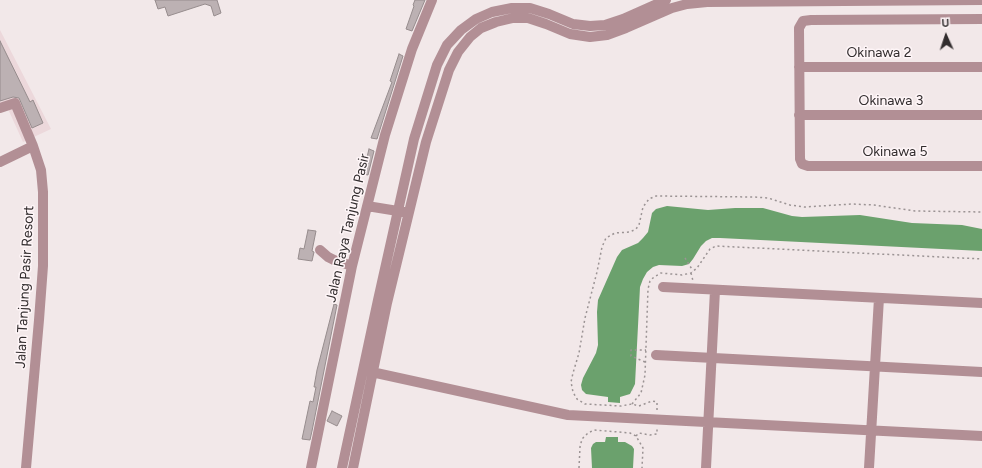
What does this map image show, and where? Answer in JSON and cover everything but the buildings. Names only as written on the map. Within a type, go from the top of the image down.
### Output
[{"type":"street","name":"Jalan Raya Tanjung Pasir","points":[[311,468],[352,266],[367,206],[393,106],[412,49],[432,0]]},
{"type":"street","points":[[353,468],[368,372],[398,211],[414,139],[437,65],[447,46],[461,30],[476,19],[492,12],[512,8],[530,8],[573,24],[590,26],[604,25],[622,19],[666,0]]},
{"type":"street","points":[[342,468],[387,303],[426,142],[449,70],[458,52],[481,28],[496,22],[513,18],[528,18],[570,34],[590,37],[607,35],[672,8],[700,2],[982,0]]},
{"type":"street","points":[[800,115],[799,28],[803,21],[982,19]]},
{"type":"street","name":"Okinawa 2","points":[[799,67],[982,67]]},
{"type":"street","name":"Jalan Tanjung Pasir Resort","points":[[0,108],[15,103],[34,146],[41,170],[43,192],[44,235],[39,320],[26,468]]},
{"type":"street","name":"Okinawa 3","points":[[800,115],[982,115]]},
{"type":"street","name":"Okinawa 5","points":[[800,115],[800,158],[802,164],[808,166],[982,166]]},
{"type":"street","points":[[0,162],[34,146]]},
{"type":"street","points":[[367,206],[409,213]]},
{"type":"street","points":[[320,250],[334,260],[352,266]]},
{"type":"street","points":[[663,287],[982,303]]},
{"type":"street","points":[[706,468],[715,290]]},
{"type":"street","points":[[869,468],[879,298]]},
{"type":"street","points":[[656,355],[982,372]]},
{"type":"street","points":[[368,372],[568,415],[982,436]]},
{"type":"path","points":[[982,212],[915,211],[874,205],[852,204],[804,207],[790,206],[768,198],[754,197],[656,196],[649,199],[643,207],[639,225],[636,229],[630,232],[615,233],[606,238],[602,247],[585,318],[579,353],[572,373],[571,382],[573,392],[577,399],[586,404],[621,406],[632,404],[641,393],[645,375],[648,288],[650,281],[654,277],[661,274],[682,275],[693,271],[697,268],[710,249],[716,246],[982,259]]},
{"type":"path","points":[[685,258],[693,271]]},
{"type":"path","points":[[645,362],[631,356],[631,350],[646,350]]},
{"type":"path","points":[[579,468],[582,439],[594,430],[630,433],[636,436],[643,448],[642,468]]},
{"type":"shaded area","points":[[0,30],[51,129],[23,142],[8,109],[0,113]]},
{"type":"shaded area","points":[[667,206],[708,210],[763,208],[792,216],[802,217],[860,215],[912,223],[962,225],[982,229],[982,251],[712,238],[701,246],[689,264],[682,266],[659,265],[653,267],[647,272],[643,279],[640,287],[635,384],[630,394],[620,397],[620,403],[608,402],[608,397],[586,394],[582,390],[581,385],[596,353],[598,345],[598,300],[617,257],[622,250],[638,243],[648,232],[652,213],[656,209]]},
{"type":"shaded area","points":[[606,437],[618,437],[618,442],[625,442],[632,446],[634,449],[633,468],[592,468],[591,448],[596,442],[605,442]]}]
